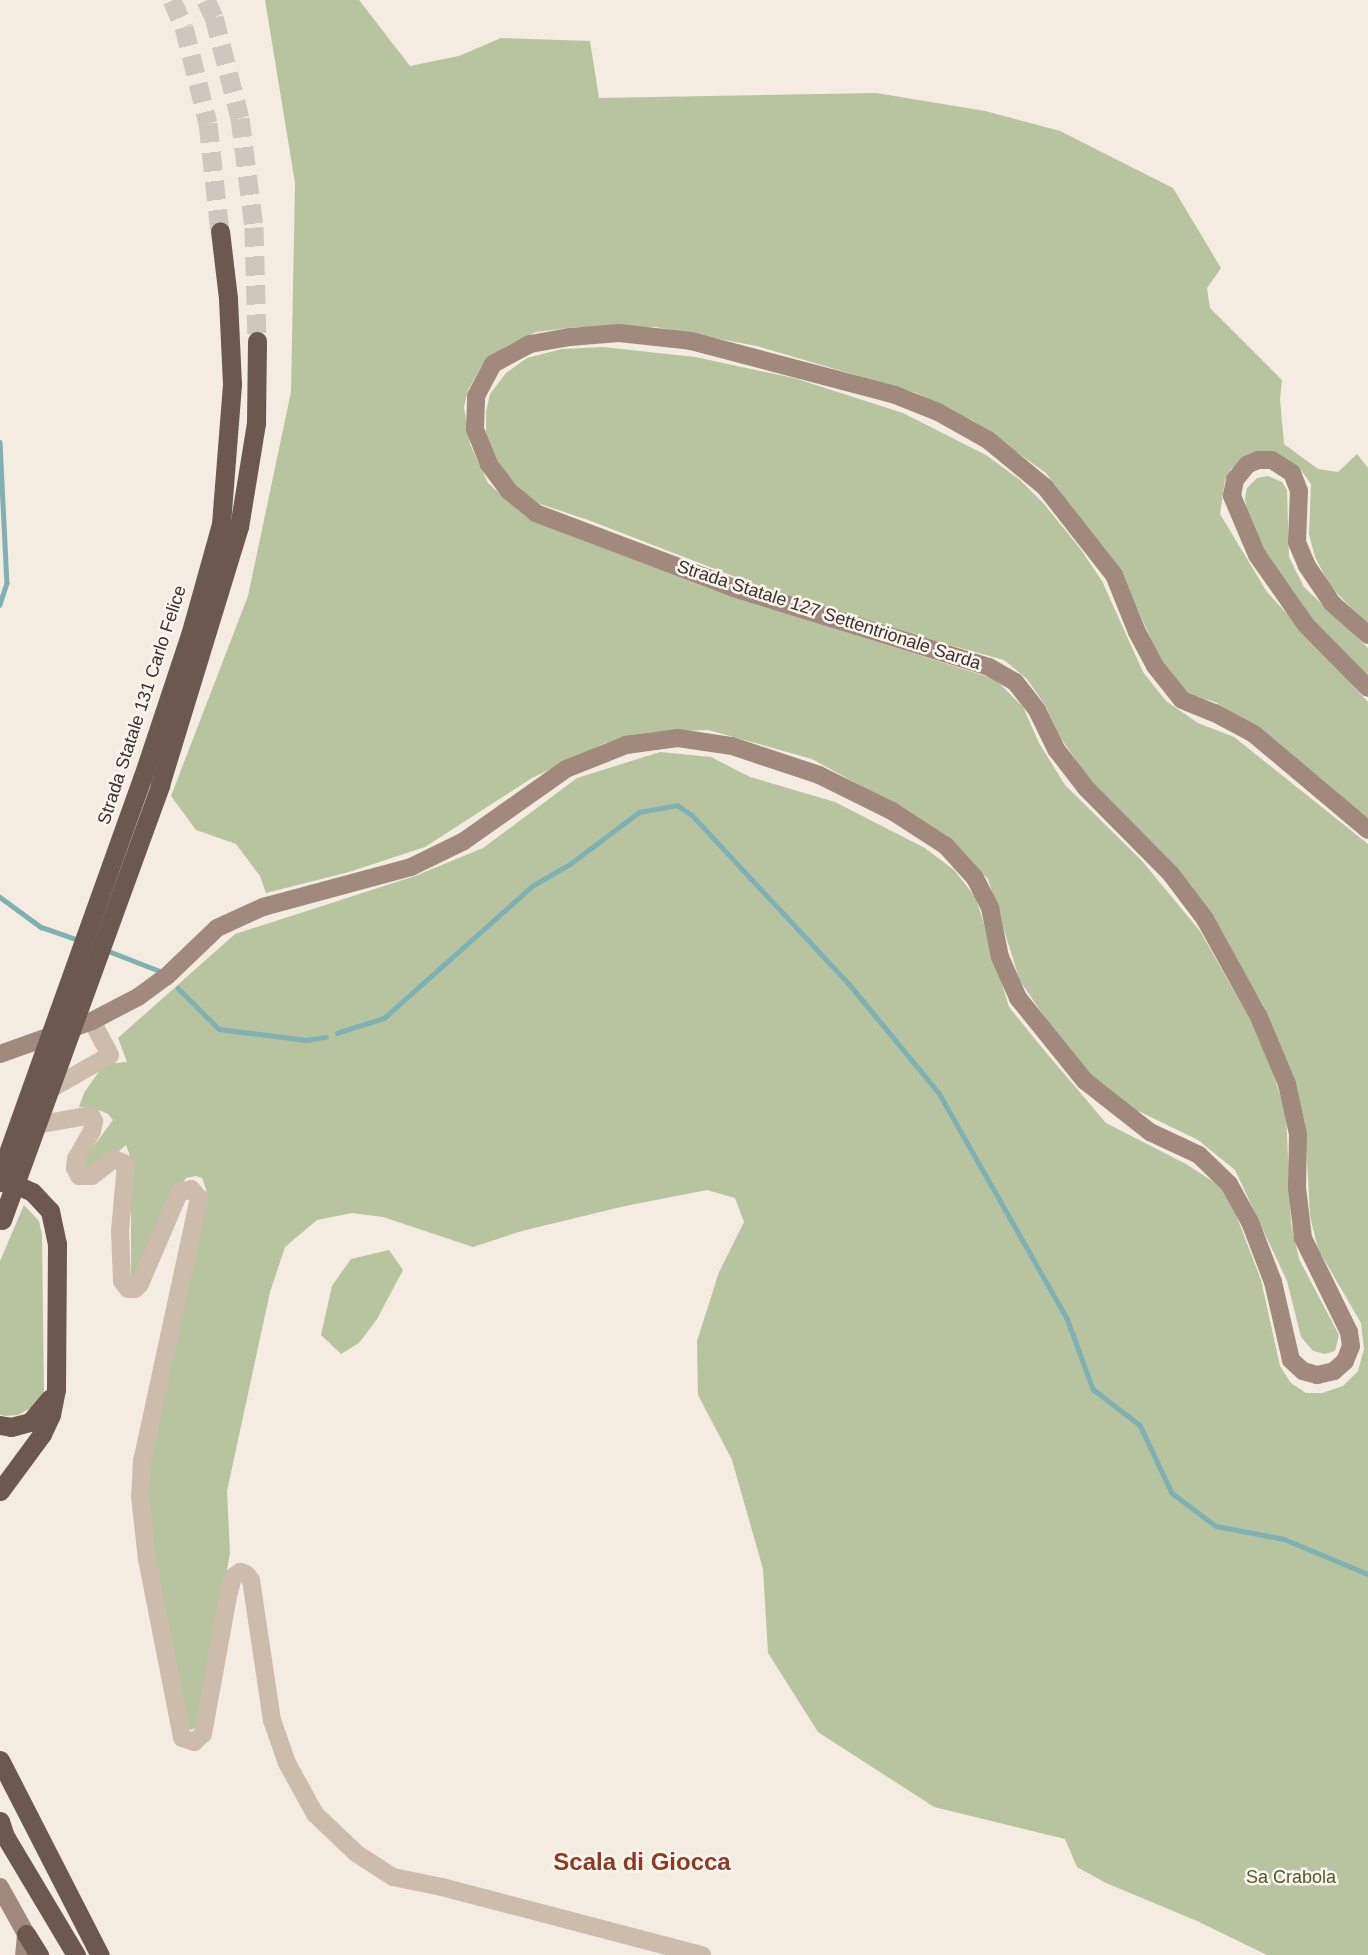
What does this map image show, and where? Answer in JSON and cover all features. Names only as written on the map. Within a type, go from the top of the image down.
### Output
[{"type":"highway","name":"Strada Statale 131 Carlo Felice","points":[[0,1175],[151,782],[221,524],[232,384],[228,298],[220,231]]},
{"type":"highway","name":"Strada Statale 131 Carlo Felice","points":[[1,1222],[239,527],[256,423],[257,341]]},
{"type":"highway","points":[[0,1182],[15,1184],[32,1192],[50,1211],[57,1244],[56,1390],[51,1415],[42,1434],[0,1491]]},
{"type":"highway","points":[[0,1425],[11,1427],[30,1422],[56,1390]]},
{"type":"highway","points":[[0,1760],[100,1955]]},
{"type":"highway","points":[[0,1821],[5,1836],[76,1955]]},
{"type":"highway","points":[[26,1934],[39,1955]]},
{"type":"main road","name":"Strada Statale 127 Settentrionale Sarda","points":[[0,1054],[92,1021],[138,997],[167,976],[217,928],[263,907],[411,867],[464,841],[566,769],[626,746],[678,738],[732,746],[819,775],[892,811],[946,846],[975,878],[990,908],[1000,957],[1018,998],[1085,1080],[1150,1132],[1199,1155],[1229,1184],[1250,1222],[1273,1282],[1291,1360],[1303,1371],[1317,1375],[1334,1371],[1345,1361],[1351,1346],[1349,1332],[1303,1238],[1297,1188],[1298,1133],[1287,1084],[1247,995],[1205,919],[1171,874],[1086,788],[1056,749],[1037,710],[1015,682],[989,667],[734,588],[536,513],[509,491],[489,464],[475,429],[476,396],[493,364],[530,344],[570,337],[619,334],[691,341],[895,395],[938,412],[988,440],[1045,487],[1114,575],[1137,632],[1155,666],[1182,701],[1215,713],[1254,734],[1368,830]]},
{"type":"main road","points":[[1368,635],[1332,603],[1307,566],[1297,542],[1298,491],[1292,473],[1272,460],[1258,460],[1247,465],[1235,480],[1233,500],[1257,555],[1306,625],[1368,688]]},
{"type":"main road","points":[[0,1887],[26,1934],[24,1955]]},
{"type":"street","points":[[92,1021],[110,1055],[20,1106],[15,1115],[20,1127],[31,1127],[60,1118],[91,1115],[94,1121],[92,1131],[76,1159],[75,1168],[83,1179],[114,1160],[126,1164],[120,1231],[122,1279],[128,1289],[135,1289],[140,1284],[179,1193],[191,1189],[199,1198],[142,1461],[140,1496],[147,1559],[180,1735],[185,1740],[194,1742],[203,1734],[233,1577],[237,1573],[246,1574],[251,1580],[272,1720],[287,1763],[316,1814],[356,1853],[393,1877],[442,1887],[702,1955]]},
{"type":"green space","points":[[265,0],[359,0],[410,66],[459,56],[501,38],[590,41],[599,98],[876,93],[985,111],[1060,131],[1173,188],[1221,268],[1207,288],[1210,308],[1282,380],[1280,399],[1284,444],[1318,469],[1338,472],[1357,454],[1368,468],[1368,625],[1330,586],[1315,557],[1309,534],[1311,484],[1301,470],[1277,457],[1243,460],[1231,469],[1225,480],[1220,514],[1267,592],[1368,702],[1368,820],[1242,718],[1215,702],[1187,694],[1174,680],[1155,648],[1124,579],[1046,473],[973,421],[916,393],[757,346],[655,327],[576,327],[536,332],[505,347],[481,367],[468,390],[464,407],[470,444],[488,483],[518,510],[569,535],[719,592],[995,679],[1023,707],[1039,743],[1065,785],[1142,861],[1200,931],[1263,1042],[1286,1113],[1291,1223],[1299,1259],[1339,1335],[1335,1351],[1325,1354],[1313,1351],[1301,1337],[1287,1281],[1235,1170],[1198,1140],[1130,1107],[1091,1075],[1048,1022],[1020,981],[988,879],[955,845],[892,803],[812,759],[708,730],[653,732],[605,743],[532,778],[425,847],[349,872],[266,893],[260,876],[236,844],[196,830],[171,796],[248,596],[291,392],[295,183]]},
{"type":"green space","name":"Sa Crabola","points":[[603,347],[695,357],[794,378],[903,413],[986,455],[1020,480],[1044,504],[1079,547],[1102,581],[1143,672],[1166,701],[1198,723],[1234,737],[1368,844],[1368,1955],[1267,1955],[1197,1921],[1106,1883],[1077,1867],[1065,1839],[934,1807],[818,1732],[768,1653],[763,1569],[732,1460],[698,1395],[697,1341],[719,1272],[744,1222],[735,1198],[707,1190],[625,1206],[522,1231],[473,1247],[383,1217],[352,1213],[317,1220],[285,1247],[270,1292],[227,1491],[230,1553],[201,1716],[197,1727],[191,1730],[185,1725],[163,1622],[148,1512],[149,1448],[207,1202],[206,1189],[202,1178],[186,1178],[131,1284],[131,1159],[126,1145],[102,1166],[83,1168],[87,1155],[113,1120],[108,1114],[92,1107],[79,1107],[84,1093],[104,1064],[127,1062],[118,1038],[235,934],[415,876],[483,848],[577,778],[660,752],[711,757],[750,777],[835,802],[925,848],[954,870],[976,898],[1009,1007],[1043,1049],[1106,1123],[1186,1164],[1217,1184],[1230,1199],[1261,1280],[1280,1366],[1291,1383],[1306,1393],[1322,1393],[1343,1386],[1358,1371],[1364,1349],[1361,1323],[1318,1249],[1310,1216],[1305,1123],[1292,1075],[1263,1005],[1222,935],[1087,776],[1060,737],[1045,705],[1027,679],[1004,660],[883,627],[769,590],[540,504],[516,489],[497,463],[486,433],[486,412],[490,394],[506,373],[527,358],[562,349]]},
{"type":"green space","points":[[1268,476],[1282,482],[1287,490],[1289,557],[1304,587],[1368,648],[1368,676],[1332,642],[1283,585],[1249,526],[1245,499],[1247,488],[1257,478]]},
{"type":"green space","points":[[24,1205],[39,1221],[42,1235],[44,1395],[36,1405],[18,1415],[5,1416],[0,1415],[0,1261]]},
{"type":"green space","points":[[389,1250],[403,1270],[377,1319],[359,1343],[341,1354],[321,1335],[332,1286],[351,1259]]},
{"type":"waterway","points":[[0,442],[7,583],[0,605]]},
{"type":"waterway","points":[[337,1033],[384,1018],[532,886],[570,864],[639,812],[677,805],[692,815],[850,985],[939,1093],[1067,1318],[1093,1389],[1140,1425],[1172,1493],[1216,1526],[1284,1539],[1368,1574]]},
{"type":"waterway","points":[[0,897],[41,927],[78,940]]},
{"type":"waterway","points":[[106,950],[160,971]]},
{"type":"waterway","points":[[178,988],[219,1029],[306,1040],[326,1037]]},
{"type":"tunnel","points":[[172,0],[184,27],[208,123],[220,231]]},
{"type":"tunnel","points":[[206,0],[214,17],[240,118],[254,227],[257,341]]},
{"type":"district","name":"Scala di Giocca","points":[[642,1862]]}]
